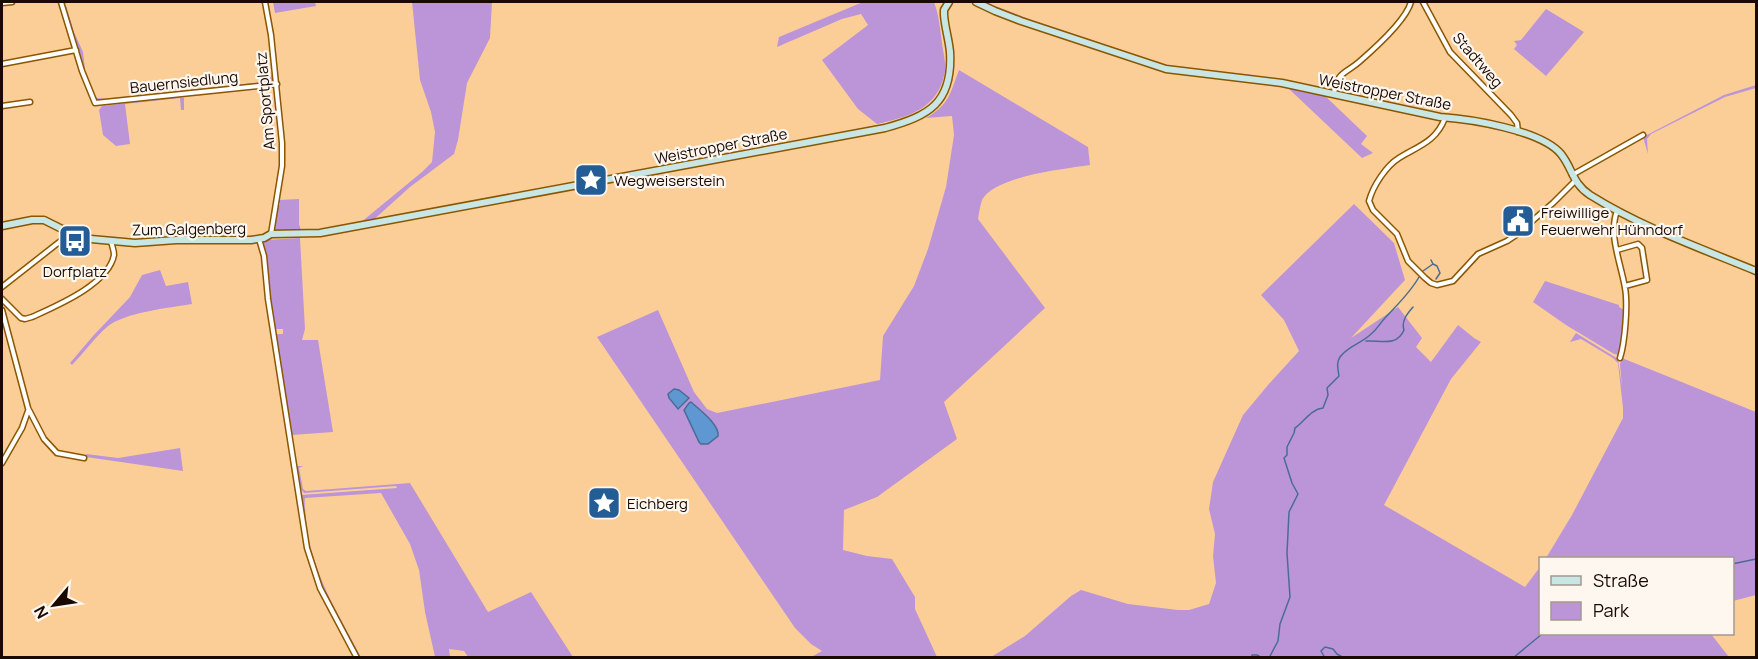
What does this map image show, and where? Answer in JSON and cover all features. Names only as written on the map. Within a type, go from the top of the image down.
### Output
[{"type":"street","points":[[2,3],[12,2]]},
{"type":"street","points":[[2,64],[76,50],[61,2]]},
{"type":"street","name":"Am Sportplatz","points":[[264,2],[270,27],[281,124],[282,166],[271,234]]},
{"type":"street","name":"Weistropper Straße","points":[[329,232],[865,132],[914,119],[936,105],[947,83],[950,52],[944,10],[949,2]]},
{"type":"street","name":"Weistropper Straße","points":[[976,2],[1014,18],[1166,69],[1258,79],[1518,132],[1543,142],[1559,152],[1573,178],[1586,192],[1617,211],[1756,271]]},
{"type":"street","points":[[1334,93],[1341,74],[1359,62],[1398,23],[1408,11],[1411,2]]},
{"type":"street","name":"Stadtweg","points":[[1423,2],[1450,52],[1511,115],[1517,123],[1518,132]]},
{"type":"street","name":"Bauernsiedlung","points":[[76,50],[94,103],[277,84]]},
{"type":"street","points":[[2,106],[30,102]]},
{"type":"street","points":[[1445,117],[1443,124],[1422,147],[1393,163],[1384,173],[1370,197],[1370,207],[1401,240],[1408,261],[1431,283],[1437,285],[1453,281],[1478,254],[1507,241],[1527,226],[1553,203],[1573,178],[1642,135]]},
{"type":"street","points":[[1617,211],[1614,241],[1625,286],[1626,303],[1620,358]]},
{"type":"street","points":[[2,226],[39,219],[51,222],[66,231],[62,240],[2,287]]},
{"type":"street","name":"Zum Galgenberg","points":[[66,231],[85,239],[135,243],[259,239],[271,234],[329,232]]},
{"type":"street","points":[[259,239],[264,256],[268,299],[304,537],[315,578],[357,657]]},
{"type":"street","points":[[111,240],[114,251]]},
{"type":"street","points":[[2,299],[21,318],[32,317],[87,289],[110,264],[114,251],[121,242]]},
{"type":"street","points":[[1617,250],[1635,244],[1642,248],[1647,280],[1625,286]]},
{"type":"street","points":[[2,311],[28,411],[44,440],[57,453],[84,458]]},
{"type":"street","points":[[2,463],[22,428],[28,411]]},
{"type":"green space","points":[[65,2],[83,52],[85,70],[92,93],[97,98],[263,82],[271,76],[273,65],[274,80],[264,84],[99,101],[93,98],[83,71]]},
{"type":"green space","points":[[262,2],[267,18],[269,35]]},
{"type":"green space","points":[[273,2],[315,2],[316,6],[275,13]]},
{"type":"green space","points":[[412,2],[492,2],[490,38],[467,83],[454,154],[410,187],[370,223],[310,233],[274,232],[276,205],[280,205],[278,200],[299,199],[301,230],[327,229],[360,223],[432,162],[435,132],[420,80]]},
{"type":"green space","points":[[863,2],[934,2],[945,60],[942,84],[929,103],[911,114],[877,124],[858,109],[822,60],[868,25],[861,14],[842,19],[777,47],[779,37]]},
{"type":"green space","points":[[980,2],[1166,65],[1245,74],[1329,89],[1175,69],[1021,19]]},
{"type":"green space","points":[[1546,9],[1584,32],[1546,76],[1514,49],[1517,45],[1514,41],[1521,40]]},
{"type":"green space","points":[[959,70],[1088,147],[1090,165],[1015,179],[989,192],[982,200],[978,219],[1045,308],[944,402],[957,439],[877,497],[844,510],[843,550],[892,559],[915,597],[915,609],[937,657],[811,657],[822,651],[811,644],[795,628],[597,337],[658,310],[694,392],[707,409],[717,413],[880,380],[883,336],[914,286],[928,249],[946,187],[954,135],[952,116],[926,118],[945,103]],"holes":[[[691,402],[716,426],[718,436],[712,440],[695,435]]]},
{"type":"green space","points":[[1756,85],[1756,88],[1725,97],[1651,134],[1647,139],[1648,154],[1643,137],[1724,95]]},
{"type":"green space","points":[[1288,88],[1322,93],[1367,136],[1361,144],[1373,153],[1362,158]]},
{"type":"green space","points":[[179,97],[184,98],[184,110],[181,110],[180,98],[125,104],[130,144],[116,146],[103,135],[99,110],[102,106]]},
{"type":"green space","points":[[1354,204],[1394,243],[1405,280],[1351,338],[1398,307],[1422,338],[1416,347],[1431,362],[1458,325],[1481,342],[1451,379],[1384,505],[1525,587],[1539,568],[1539,635],[1712,635],[1729,657],[991,657],[1025,636],[1081,590],[1128,604],[1178,610],[1189,610],[1209,604],[1216,583],[1213,556],[1215,534],[1209,509],[1213,482],[1243,415],[1299,351],[1284,320],[1261,295]]},
{"type":"green space","points":[[300,238],[305,329],[302,340],[318,340],[333,432],[292,435],[276,339],[276,334],[283,334],[283,329],[275,329],[263,242]]},
{"type":"green space","points":[[160,270],[166,286],[188,282],[192,304],[148,311],[115,322],[102,331],[72,365],[70,363],[93,336],[130,297],[142,275]]},
{"type":"green space","points":[[1545,281],[1619,305],[1624,310],[1620,355],[1614,354],[1566,325],[1533,302]]},
{"type":"green space","points":[[1576,333],[1618,359],[1622,387],[1620,364],[1622,358],[1756,412],[1756,595],[1734,601],[1734,557],[1547,557],[1572,515],[1623,418],[1618,363],[1581,339],[1570,342]]},
{"type":"green space","points":[[180,448],[183,471],[86,457],[86,454],[118,458]]},
{"type":"green space","points":[[297,466],[303,466],[299,468],[303,489],[306,491],[410,483],[488,612],[531,592],[573,657],[468,657],[464,651],[449,649],[450,657],[435,657],[419,570],[410,544],[381,493],[305,498],[306,521],[313,558],[327,592],[361,657],[359,657],[321,586],[311,560],[301,495],[397,488],[396,486],[304,493],[301,489]]},
{"type":"water","points":[[674,389],[689,398],[678,409],[668,394]]},
{"type":"water","points":[[691,402],[716,427],[718,436],[708,444],[699,442],[684,410]]},
{"type":"waterway","points":[[1423,271],[1433,264],[1431,260]]},
{"type":"waterway","points":[[1433,264],[1437,266],[1440,273],[1436,279]]},
{"type":"waterway","points":[[1269,658],[1278,641],[1280,624],[1290,597],[1287,553],[1289,512],[1298,494],[1284,458],[1287,455],[1287,447],[1295,428],[1311,413],[1323,408],[1328,395],[1327,388],[1339,376],[1340,357],[1375,331],[1419,277]]},
{"type":"waterway","points":[[1366,341],[1388,342],[1397,339],[1404,330],[1404,321],[1413,307]]},
{"type":"waterway","points":[[1734,564],[1756,559]]},
{"type":"waterway","points":[[1513,658],[1541,635]]},
{"type":"waterway","points":[[1325,658],[1321,651],[1325,647],[1333,649],[1344,658]]},
{"type":"waterway","points":[[1251,658],[1252,655],[1262,658]]},
{"type":"place","name":"Wegweiserstein","points":[[591,180]]},
{"type":"place","name":"Freiwillige Feuerwehr Hühndorf","points":[[1518,221]]},
{"type":"place","name":"Dorfplatz","points":[[75,241]]},
{"type":"place","name":"Eichberg","points":[[604,503]]}]
